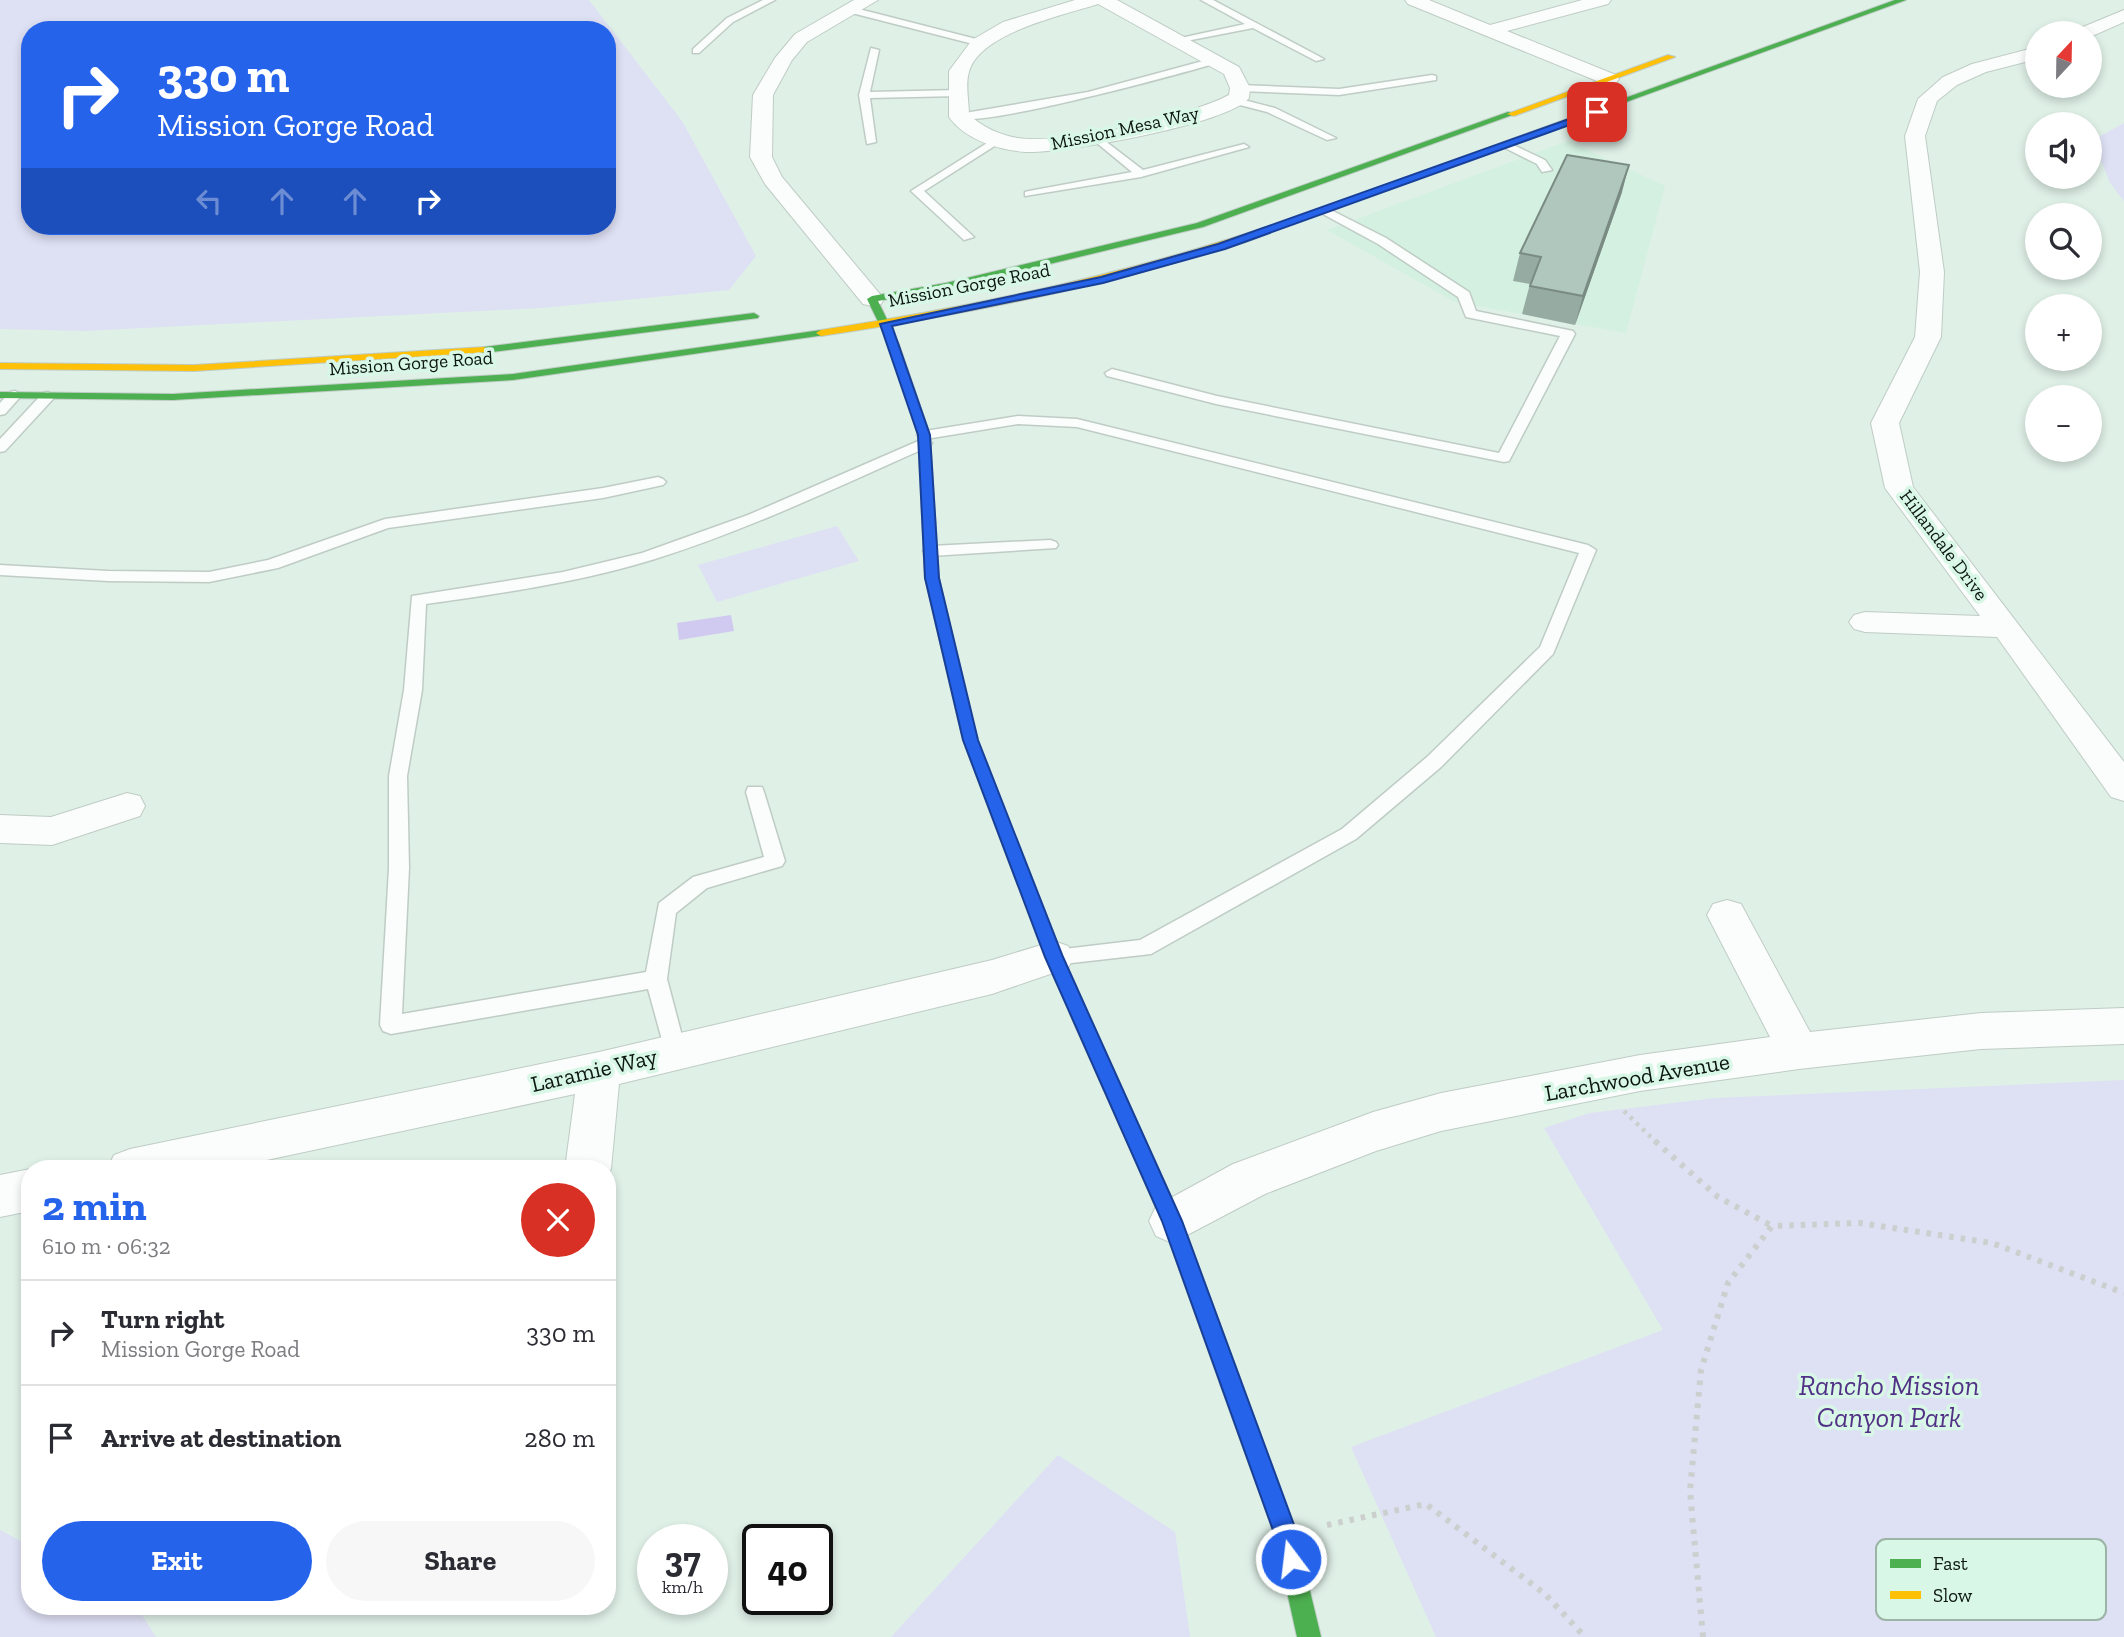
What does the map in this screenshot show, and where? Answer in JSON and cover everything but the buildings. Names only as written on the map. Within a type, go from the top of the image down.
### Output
[{"type":"main road","name":"Mission Gorge Road","points":[[8,395],[173,397],[513,377],[937,316],[1103,279],[1222,246],[1325,211],[1902,0]]},
{"type":"main road","name":"Mission Gorge Road","points":[[849,303],[946,286],[1200,225],[1685,52]]},
{"type":"main road","points":[[872,299],[885,324],[924,439],[932,578],[970,740],[1054,957],[1172,1221],[1285,1533],[1309,1637]]},
{"type":"main road","name":"Mission Gorge Road","points":[[0,366],[194,368],[399,357],[514,348],[765,314]]},
{"type":"street","points":[[869,0],[848,9],[802,38],[785,58],[763,95],[761,157],[773,179],[872,299]]},
{"type":"street","points":[[959,117],[959,71],[981,43],[1009,26],[1093,0]]},
{"type":"street","points":[[1104,0],[1232,71],[1238,94]]},
{"type":"street","points":[[1414,0],[1487,32],[1609,79]]},
{"type":"street","points":[[1487,32],[1602,0]]},
{"type":"street","points":[[2102,25],[2124,15]]},
{"type":"street","name":"Hillandale Drive","points":[[2025,56],[1979,68],[1951,81],[1928,99],[1915,136],[1932,272],[1928,337],[1885,423],[1899,488],[2007,627],[2124,788]]},
{"type":"street","name":"Mission Mesa Way","points":[[959,117],[977,133],[1011,144],[1046,146],[1185,118],[1238,94]]},
{"type":"street","points":[[1865,622],[2007,627]]},
{"type":"street","points":[[0,829],[52,831],[127,806]]},
{"type":"street","points":[[1727,915],[1799,1051]]},
{"type":"street","name":"Laramie Way","points":[[173,1160],[599,1070],[992,977],[1054,957]]},
{"type":"street","name":"Larchwood Avenue","points":[[1172,1221],[1249,1179],[1373,1132],[1441,1112],[1600,1083],[1640,1073],[1799,1051],[1981,1031],[2124,1026]]},
{"type":"street","points":[[589,1160],[599,1070]]},
{"type":"street","points":[[0,1196],[21,1192]]},
{"type":"lane","points":[[696,51],[730,20],[770,0]]},
{"type":"lane","points":[[1206,0],[1319,59]]},
{"type":"lane","points":[[848,9],[981,43]]},
{"type":"lane","points":[[1179,41],[1254,25]]},
{"type":"lane","points":[[871,142],[864,95],[874,50]]},
{"type":"lane","points":[[959,117],[1105,92],[1214,61]]},
{"type":"lane","points":[[1238,94],[1339,92],[1432,78]]},
{"type":"lane","points":[[864,95],[959,93]]},
{"type":"lane","points":[[1238,94],[1331,138]]},
{"type":"lane","points":[[1096,137],[1141,174]]},
{"type":"lane","points":[[968,237],[917,191],[999,140]]},
{"type":"lane","points":[[1507,145],[1541,162],[1546,170]]},
{"type":"lane","points":[[1029,194],[1141,174],[1244,147]]},
{"type":"lane","points":[[1112,373],[1216,400],[1504,458],[1567,334],[1471,314],[1464,295],[1382,241],[1325,211]]},
{"type":"lane","points":[[0,411],[8,395]]},
{"type":"lane","points":[[0,448],[48,396]]},
{"type":"lane","points":[[656,979],[391,1025],[399,869],[398,776],[414,690],[418,600],[542,582],[648,556],[753,519],[924,439],[1018,420],[1077,423],[1588,550],[1547,650],[1434,762],[1349,834],[1144,948],[1054,957]]},
{"type":"lane","points":[[0,570],[108,576],[209,577],[272,564],[385,524],[603,493],[658,482]]},
{"type":"lane","points":[[931,551],[1050,545]]},
{"type":"lane","points":[[675,1051],[656,979],[666,909],[700,881],[775,861],[755,792]]},
{"type":"path","points":[[1600,1083],[1638,1126],[1718,1197],[1772,1226],[1860,1223],[1992,1243],[2124,1293]]},
{"type":"path","points":[[1703,1637],[1689,1491],[1701,1370],[1728,1283],[1772,1226]]},
{"type":"path","points":[[1285,1533],[1426,1504],[1545,1594],[1585,1637]]},
{"type":"shaded area","points":[[1568,141],[1665,186],[1626,333],[1455,302],[1327,230]]},
{"type":"shaded area","points":[[731,615],[734,631],[679,640],[677,623]]},
{"type":"green space","points":[[0,0],[589,0],[605,21],[21,21],[21,235],[616,235],[616,35],[682,121],[756,256],[729,290],[541,308],[84,331],[0,329]]},
{"type":"green space","points":[[2124,123],[2124,201],[2110,183],[2102,163],[2102,135]]},
{"type":"green space","points":[[837,526],[859,561],[717,602],[698,565]]},
{"type":"green space","name":"Rancho Mission Canyon Park","points":[[2124,1080],[2124,1637],[1436,1637],[1351,1447],[1663,1330],[1544,1128],[1590,1113],[1715,1098]]},
{"type":"green space","points":[[1058,1455],[1175,1532],[1190,1637],[891,1637]]},
{"type":"green space","points":[[0,1530],[21,1541],[21,1615],[142,1615],[156,1637],[0,1637]]},
{"type":"traffic: fast","points":[[1269,229],[1902,0]]},
{"type":"traffic: fast","points":[[873,299],[946,286],[1200,225],[1511,114]]},
{"type":"traffic: fast","points":[[872,299],[894,344],[924,435],[932,578],[970,740],[1054,957],[1079,1014]]},
{"type":"traffic: fast","points":[[484,350],[754,316]]},
{"type":"traffic: fast","points":[[0,395],[173,397],[513,377],[821,333]]},
{"type":"traffic: fast","points":[[1230,1381],[1285,1533],[1309,1637]]},
{"type":"traffic: slow","points":[[1511,114],[1671,57]]},
{"type":"traffic: slow","points":[[821,333],[935,315],[1048,292],[1160,264],[1269,229]]},
{"type":"traffic: slow","points":[[0,366],[194,368],[484,350]]},
{"type":"traffic: slow","points":[[1079,1014],[1172,1221],[1230,1381]]},
{"type":"route","points":[[1291,1559],[1285,1533],[1172,1221],[1054,957],[970,740],[932,578],[924,435],[885,324],[937,316],[1103,279],[1222,246],[1597,112]]}]
